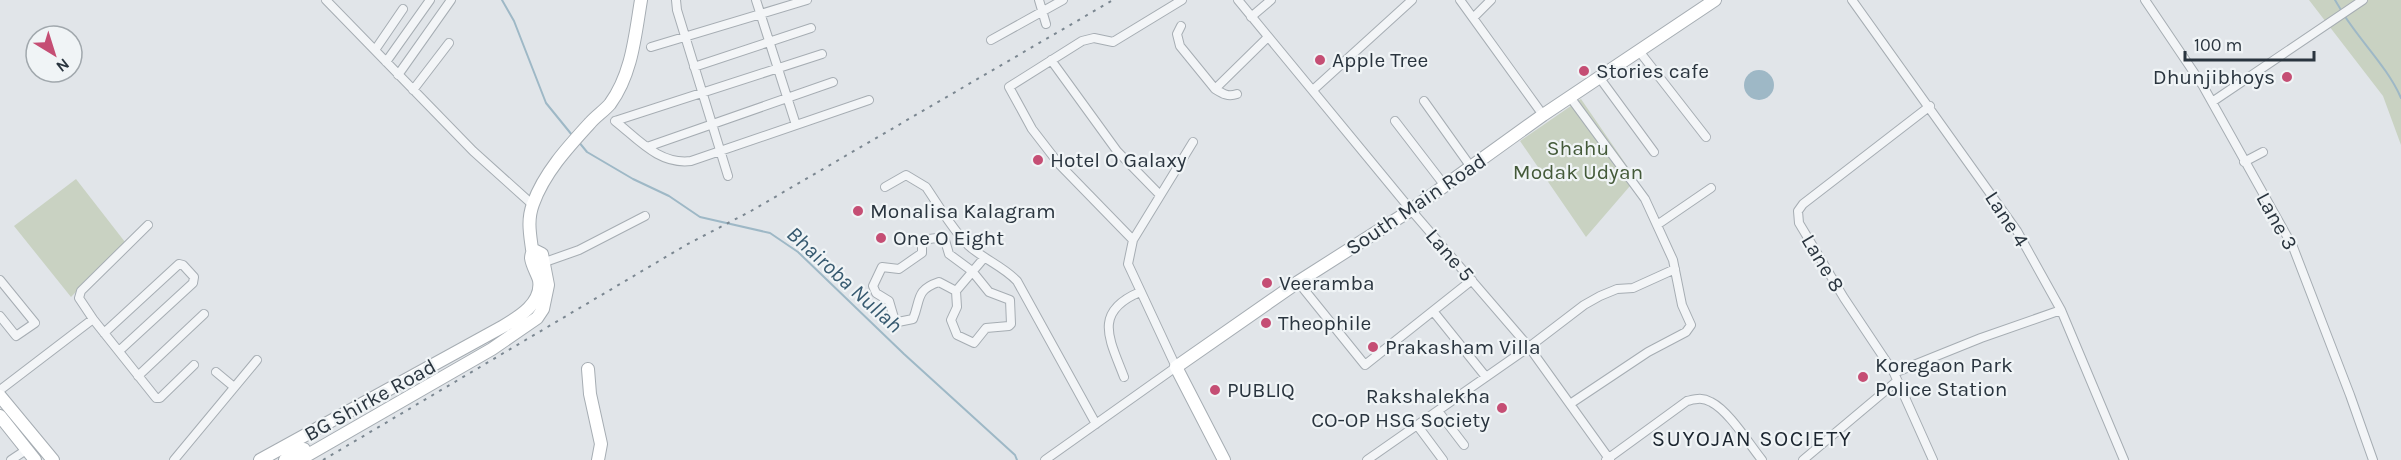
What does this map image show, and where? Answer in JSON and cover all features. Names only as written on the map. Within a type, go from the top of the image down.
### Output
[{"type":"main road","points":[[299,460],[456,370],[525,328],[537,318],[539,281],[531,258],[529,229],[532,205],[539,189],[560,158],[609,105],[627,73],[641,0]]},
{"type":"main road","name":"South Main Road","points":[[1176,367],[1298,282],[1412,210],[1543,115],[1708,2]]},
{"type":"main road","points":[[285,460],[440,369],[448,357],[539,303],[548,285],[542,254],[532,249]]},
{"type":"main road","name":"BG Shirke Road","points":[[260,460],[448,357]]},
{"type":"main road","points":[[1176,367],[1224,460]]},
{"type":"main road","points":[[274,460],[440,369],[456,370]]},
{"type":"main road","points":[[588,369],[590,394],[601,444],[598,460]]},
{"type":"main road","points":[[0,396],[53,460]]},
{"type":"main road","points":[[0,407],[44,460]]},
{"type":"main road","points":[[0,416],[4,429],[35,460]]},
{"type":"street","points":[[326,0],[494,172],[532,205]]},
{"type":"street","points":[[386,62],[430,0]]},
{"type":"street","points":[[398,75],[451,0]]},
{"type":"street","points":[[676,0],[677,10],[728,176]]},
{"type":"street","points":[[756,0],[796,125]]},
{"type":"street","points":[[651,47],[807,0]]},
{"type":"street","points":[[1039,0],[1046,24]]},
{"type":"street","points":[[991,40],[1063,0]]},
{"type":"street","points":[[1133,240],[1059,164],[1032,129],[1009,87],[1082,41],[1094,38],[1113,42],[1182,0]]},
{"type":"street","name":"Lane 5","points":[[1238,0],[1529,347],[1608,459]]},
{"type":"street","points":[[1251,17],[1271,0]]},
{"type":"street","points":[[1313,90],[1412,0]]},
{"type":"street","points":[[1460,0],[1543,115]]},
{"type":"street","points":[[1473,18],[1491,0]]},
{"type":"street","name":"Lane 4","points":[[1852,0],[1930,106],[2017,231],[2061,310],[2124,460]]},
{"type":"street","name":"Lane 3","points":[[2145,0],[2212,102],[2293,248],[2373,460]]},
{"type":"street","points":[[2212,102],[2363,0]]},
{"type":"street","points":[[375,50],[403,9]]},
{"type":"street","points":[[1181,26],[1177,34],[1180,46],[1215,89],[1230,96],[1237,94]]},
{"type":"street","points":[[694,67],[811,28]]},
{"type":"street","points":[[1215,89],[1268,37]]},
{"type":"street","points":[[413,90],[449,43]]},
{"type":"street","points":[[1639,51],[1706,137]]},
{"type":"street","points":[[822,54],[615,121],[659,156],[681,162],[869,100]]},
{"type":"street","points":[[1051,60],[1118,151],[1160,195]]},
{"type":"street","points":[[1599,77],[1654,152]]},
{"type":"street","points":[[647,147],[833,82]]},
{"type":"street","points":[[1570,97],[1645,198],[1675,269],[1682,305],[1691,322],[1690,329],[1619,370],[1570,404]]},
{"type":"street","points":[[1424,101],[1471,168]]},
{"type":"street","name":"Lane 8","points":[[1930,106],[1803,204],[1798,211],[1799,223],[1844,298],[1896,377],[1933,460]]},
{"type":"street","points":[[1395,121],[1445,186]]},
{"type":"street","points":[[1046,460],[1176,367],[1128,264],[1133,240],[1193,142]]},
{"type":"street","points":[[2244,162],[2263,152]]},
{"type":"street","points":[[885,187],[906,175],[919,181],[926,187],[966,243],[984,258],[1010,273],[1017,281],[1096,424]]},
{"type":"street","points":[[1657,225],[1711,188]]},
{"type":"street","points":[[544,262],[579,250],[645,216]]},
{"type":"street","points":[[148,225],[81,291],[79,298],[93,319],[158,399],[194,365]]},
{"type":"street","points":[[956,291],[939,282],[927,287],[918,295],[913,319],[898,322],[894,318],[889,301],[876,293],[873,286],[882,267],[902,268],[922,253],[922,240],[940,236],[946,240],[949,254],[972,272],[989,292],[1010,300],[1011,324],[986,328],[974,343],[957,335],[951,320],[957,307],[956,291],[972,272],[984,258]]},
{"type":"street","points":[[104,333],[179,264],[183,265],[194,277],[193,282],[119,351]]},
{"type":"street","points":[[1368,460],[1529,347],[1584,305],[1600,296],[1617,290],[1633,288],[1675,269]]},
{"type":"street","points":[[0,280],[35,323],[16,336],[0,316]]},
{"type":"street","points":[[1298,282],[1365,365],[1472,280]]},
{"type":"street","points":[[1124,377],[1108,336],[1107,325],[1112,313],[1121,302],[1140,292]]},
{"type":"street","points":[[1803,460],[1896,377],[1981,338],[2061,310]]},
{"type":"street","points":[[1433,311],[1486,377]]},
{"type":"street","points":[[138,376],[204,314]]},
{"type":"street","points":[[0,390],[93,319]]},
{"type":"street","points":[[174,460],[256,360]]},
{"type":"street","points":[[216,372],[234,387]]},
{"type":"street","points":[[1608,459],[1687,401],[1699,398],[1721,409],[1762,460]]},
{"type":"street","points":[[1438,411],[1464,445]]},
{"type":"street","points":[[1417,425],[1443,460]]},
{"type":"street","points":[[11,460],[26,450]]},
{"type":"green space","points":[[2309,0],[2401,0],[2401,145],[2383,96]]},
{"type":"green space","name":"Shahu Modak Udyan","points":[[1581,99],[1636,179],[1586,237],[1520,141]]},
{"type":"green space","points":[[76,179],[125,242],[71,297],[14,226]]},
{"type":"water","points":[[1759,70],[1770,74],[1774,85],[1770,96],[1759,100],[1748,96],[1744,85],[1748,74]]},
{"type":"waterway","name":"Bhairoba Nullah","points":[[502,0],[514,21],[546,103],[572,135]]},
{"type":"waterway","points":[[2335,0],[2341,10]]},
{"type":"waterway","points":[[2344,15],[2389,76],[2401,98]]},
{"type":"waterway","name":"Bhairoba Nullah","points":[[578,141],[587,152],[633,179],[669,196],[700,217],[770,233],[798,252],[904,354],[1015,455],[1017,460]]},
{"type":"railway","points":[[323,460],[686,245],[751,211],[1113,0]]},
{"type":"place","name":"Apple Tree","points":[[1320,60]]},
{"type":"place","name":"Stories cafe","points":[[1584,71]]},
{"type":"place","name":"Dhunjibhoys","points":[[2287,77]]},
{"type":"place","name":"Hotel O Galaxy","points":[[1038,160]]},
{"type":"place","name":"Monalisa Kalagram","points":[[858,211]]},
{"type":"place","name":"One O Eight","points":[[881,238]]},
{"type":"place","name":"Veeramba","points":[[1267,283]]},
{"type":"place","name":"Theophile","points":[[1266,323]]},
{"type":"place","name":"Prakasham Villa","points":[[1373,347]]},
{"type":"place","name":"Koregaon Park Police Station","points":[[1863,377]]},
{"type":"place","name":"PUBLIQ","points":[[1215,390]]},
{"type":"place","name":"Rakshalekha CO-OP HSG Society","points":[[1502,408]]},
{"type":"district","name":"SUYOJAN SOCIETY","points":[[1752,438]]}]
